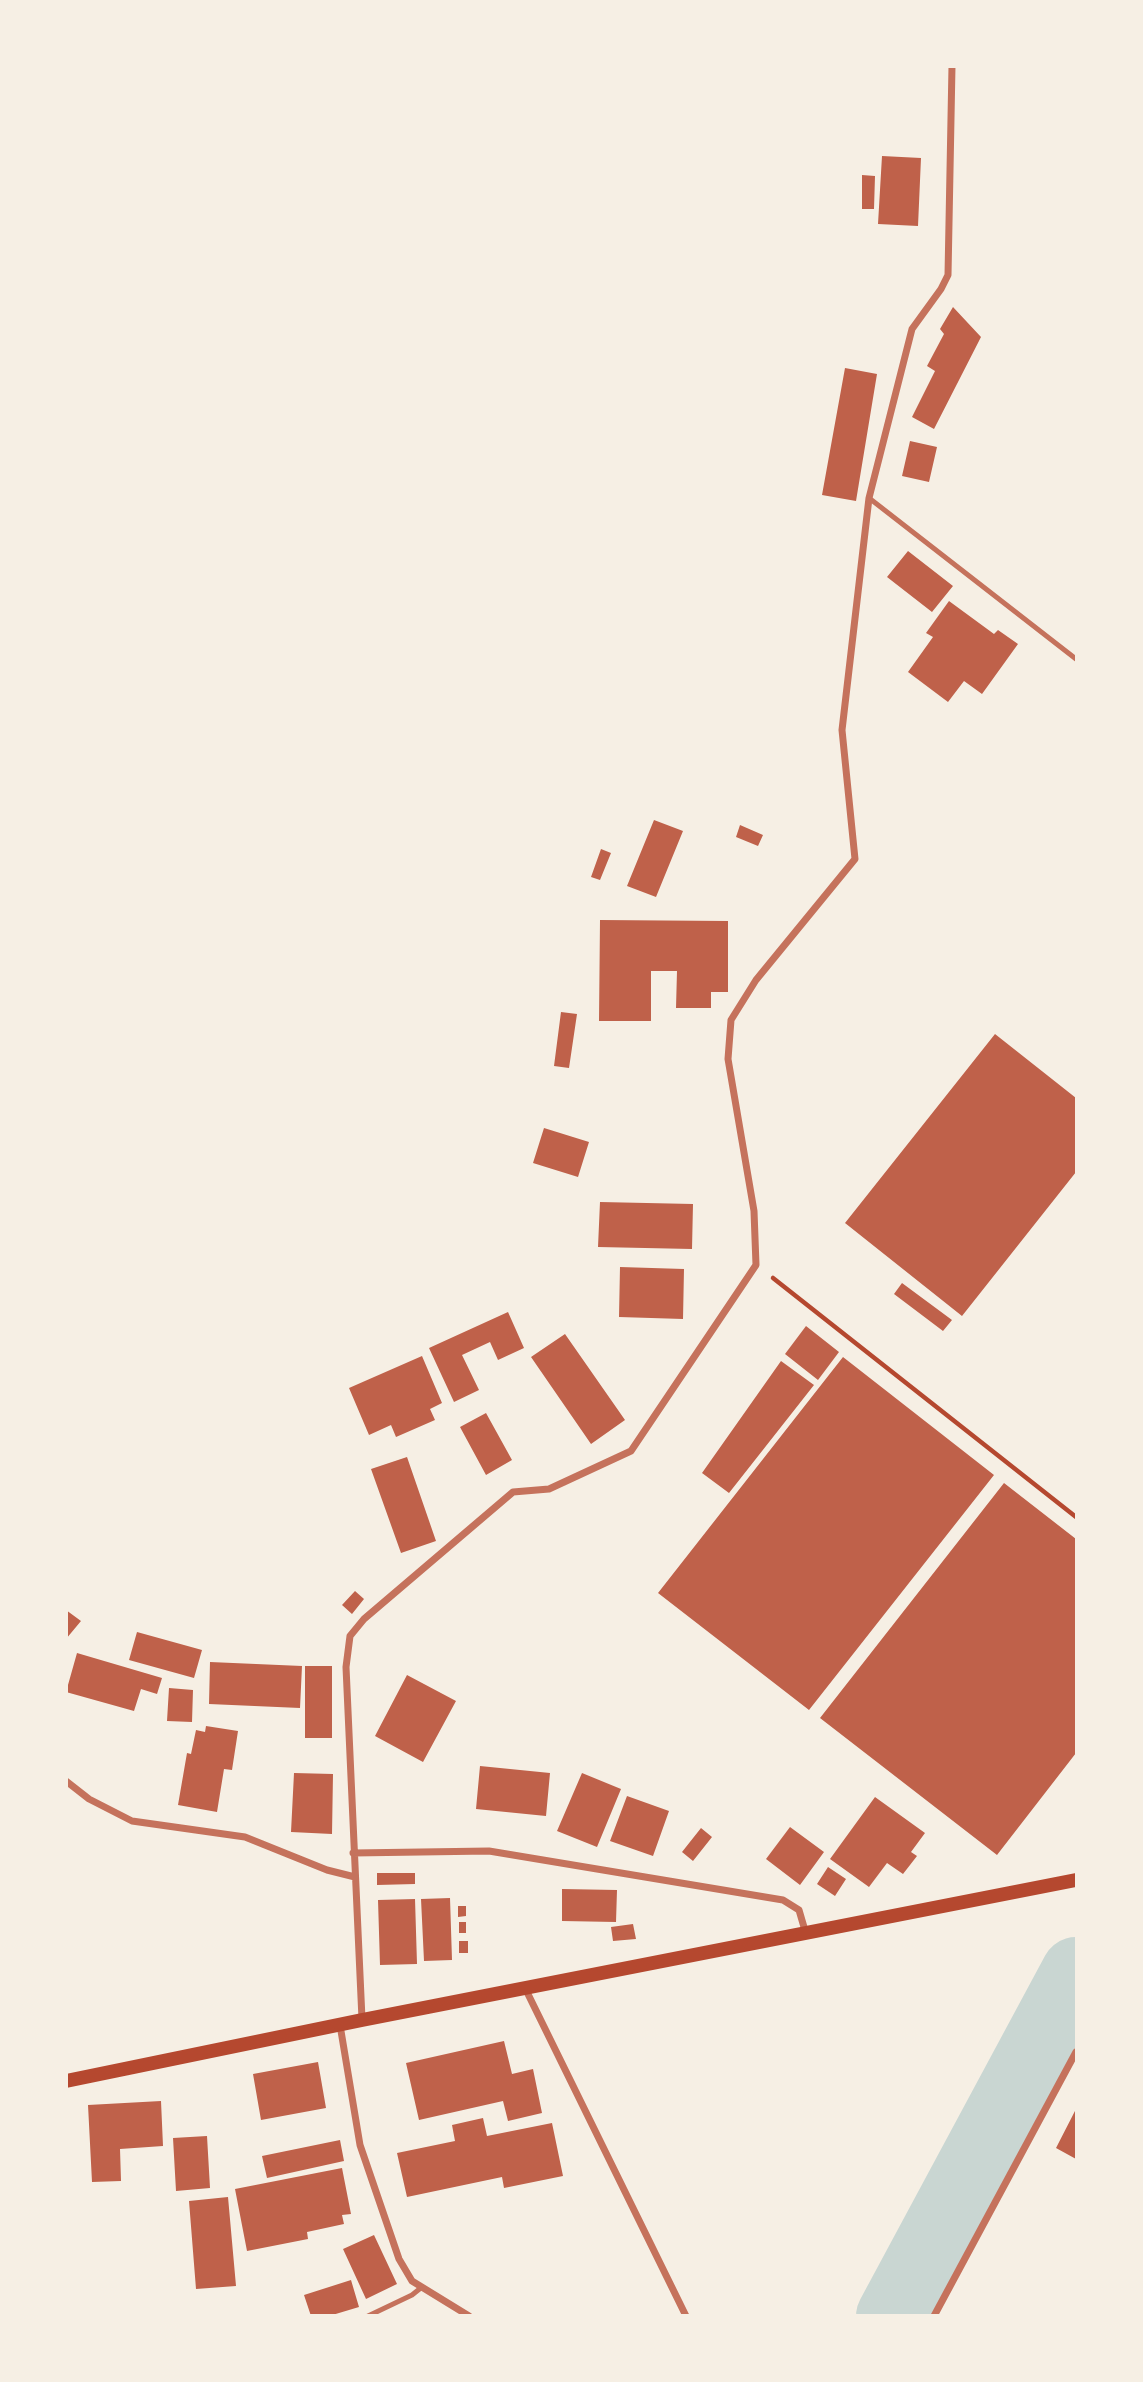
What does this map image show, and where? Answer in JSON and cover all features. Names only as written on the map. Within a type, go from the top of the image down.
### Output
[{"type":"main road","points":[[66,2081],[1076,1880]]},
{"type":"street","points":[[362,2020],[346,1667],[350,1636],[364,1619],[513,1492],[549,1489],[631,1451],[756,1265],[754,1211],[728,1059],[731,1020],[756,979],[855,859],[842,730],[869,498],[912,329],[942,289],[948,275],[952,66]]},
{"type":"street","points":[[66,1781],[89,1799],[132,1822],[245,1837],[327,1870],[355,1877]]},
{"type":"street","points":[[353,1853],[489,1851],[783,1900],[799,1910],[806,1934]]},
{"type":"street","points":[[526,1990],[686,2315]]},
{"type":"street","points":[[340,2025],[360,2145],[399,2259],[412,2281],[469,2315]]},
{"type":"street","points":[[934,2315],[1076,2052]]},
{"type":"lane","points":[[869,498],[1076,659]]},
{"type":"lane","points":[[368,2315],[412,2295],[422,2287]]},
{"type":"path","points":[[756,1265],[1076,1517]]},
{"type":"building","points":[[882,156],[921,158],[918,226],[878,224]]},
{"type":"building","points":[[862,175],[875,176],[874,209],[862,209]]},
{"type":"building","points":[[953,307],[981,337],[934,429],[912,417],[935,371],[927,366],[944,334],[940,329]]},
{"type":"building","points":[[845,368],[877,374],[856,501],[822,495]]},
{"type":"building","points":[[910,441],[937,447],[929,482],[902,476]]},
{"type":"building","points":[[908,551],[953,586],[932,612],[887,577]]},
{"type":"building","points":[[949,601],[994,634],[998,630],[1018,644],[982,694],[964,681],[948,702],[908,672],[933,637],[926,633]]},
{"type":"building","points":[[654,820],[683,831],[656,897],[627,886]]},
{"type":"building","points":[[740,825],[763,835],[758,846],[736,837]]},
{"type":"building","points":[[601,849],[611,853],[600,880],[591,877]]},
{"type":"building","points":[[600,920],[728,921],[728,992],[711,992],[711,1008],[676,1008],[677,971],[651,971],[651,1021],[599,1021]]},
{"type":"building","points":[[561,1012],[577,1014],[569,1068],[554,1066]]},
{"type":"building","points":[[995,1034],[1076,1098],[1076,1172],[962,1316],[845,1223]]},
{"type":"building","points":[[544,1128],[589,1142],[578,1177],[533,1163]]},
{"type":"building","points":[[600,1202],[693,1204],[692,1249],[598,1247]]},
{"type":"building","points":[[620,1267],[684,1269],[683,1319],[619,1317]]},
{"type":"building","points":[[902,1283],[952,1320],[943,1331],[894,1294]]},
{"type":"building","points":[[508,1312],[524,1348],[498,1360],[490,1342],[462,1355],[479,1390],[454,1402],[429,1348]]},
{"type":"building","points":[[806,1326],[839,1352],[818,1380],[785,1354]]},
{"type":"building","points":[[565,1334],[625,1420],[591,1444],[531,1357]]},
{"type":"building","points":[[422,1356],[442,1403],[430,1409],[435,1420],[396,1437],[391,1425],[369,1435],[349,1388]]},
{"type":"building","points":[[843,1357],[994,1475],[809,1710],[658,1593]]},
{"type":"building","points":[[781,1361],[814,1385],[729,1493],[702,1473]]},
{"type":"building","points":[[486,1413],[512,1460],[486,1475],[460,1427]]},
{"type":"building","points":[[407,1457],[436,1541],[401,1553],[371,1469]]},
{"type":"building","points":[[1004,1483],[1076,1539],[1076,1753],[997,1855],[820,1718]]},
{"type":"building","points":[[355,1591],[364,1599],[352,1614],[342,1605]]},
{"type":"building","points":[[66,1610],[81,1621],[66,1639]]},
{"type":"building","points":[[137,1632],[202,1650],[194,1678],[129,1660]]},
{"type":"building","points":[[77,1653],[162,1678],[157,1694],[141,1689],[134,1711],[66,1692]]},
{"type":"building","points":[[210,1662],[302,1666],[300,1708],[209,1704]]},
{"type":"building","points":[[305,1666],[332,1666],[332,1738],[305,1738]]},
{"type":"building","points":[[407,1675],[456,1701],[423,1762],[375,1736]]},
{"type":"building","points":[[169,1688],[193,1690],[192,1722],[167,1721]]},
{"type":"building","points":[[206,1726],[238,1731],[232,1770],[224,1769],[217,1812],[178,1805],[187,1753],[191,1754],[196,1730],[205,1732]]},
{"type":"building","points":[[480,1766],[550,1773],[546,1816],[476,1809]]},
{"type":"building","points":[[294,1773],[333,1774],[332,1834],[291,1832]]},
{"type":"building","points":[[582,1773],[621,1789],[597,1847],[557,1831]]},
{"type":"building","points":[[627,1796],[669,1811],[653,1856],[610,1841]]},
{"type":"building","points":[[875,1797],[925,1833],[911,1852],[917,1856],[903,1874],[887,1863],[869,1887],[830,1859]]},
{"type":"building","points":[[790,1827],[824,1852],[800,1885],[766,1859]]},
{"type":"building","points":[[701,1828],[712,1837],[693,1861],[682,1852]]},
{"type":"building","points":[[828,1867],[846,1879],[835,1896],[817,1884]]},
{"type":"building","points":[[377,1873],[415,1873],[415,1884],[377,1885]]},
{"type":"building","points":[[562,1889],[617,1890],[616,1922],[562,1921]]},
{"type":"building","points":[[450,1898],[452,1960],[424,1961],[421,1899]]},
{"type":"building","points":[[415,1899],[417,1964],[380,1965],[378,1900]]},
{"type":"building","points":[[458,1906],[466,1906],[466,1916],[458,1917]]},
{"type":"building","points":[[459,1922],[466,1922],[466,1933],[459,1933]]},
{"type":"building","points":[[633,1924],[636,1939],[613,1941],[611,1927]]},
{"type":"building","points":[[459,1941],[468,1941],[468,1953],[459,1953]]},
{"type":"building","points":[[504,2041],[512,2074],[533,2069],[542,2113],[508,2121],[503,2101],[419,2120],[406,2063]]},
{"type":"building","points":[[318,2062],[326,2108],[261,2120],[253,2074]]},
{"type":"building","points":[[161,2101],[163,2146],[120,2149],[121,2181],[92,2182],[88,2105]]},
{"type":"building","points":[[1076,2109],[1076,2159],[1056,2148]]},
{"type":"building","points":[[483,2118],[487,2136],[552,2123],[563,2176],[504,2188],[502,2177],[407,2197],[397,2153],[455,2141],[452,2125]]},
{"type":"building","points":[[207,2136],[210,2188],[176,2191],[173,2138]]},
{"type":"building","points":[[340,2140],[344,2161],[267,2178],[262,2156]]},
{"type":"building","points":[[342,2168],[351,2214],[342,2215],[344,2224],[307,2232],[308,2239],[247,2251],[235,2189]]},
{"type":"building","points":[[228,2197],[236,2286],[196,2289],[189,2201]]},
{"type":"building","points":[[374,2235],[397,2284],[366,2299],[343,2249]]},
{"type":"building","points":[[351,2280],[359,2307],[329,2316],[311,2316],[304,2295]]},
{"type":"waterway","points":[[891,2316],[1076,1972]]}]
